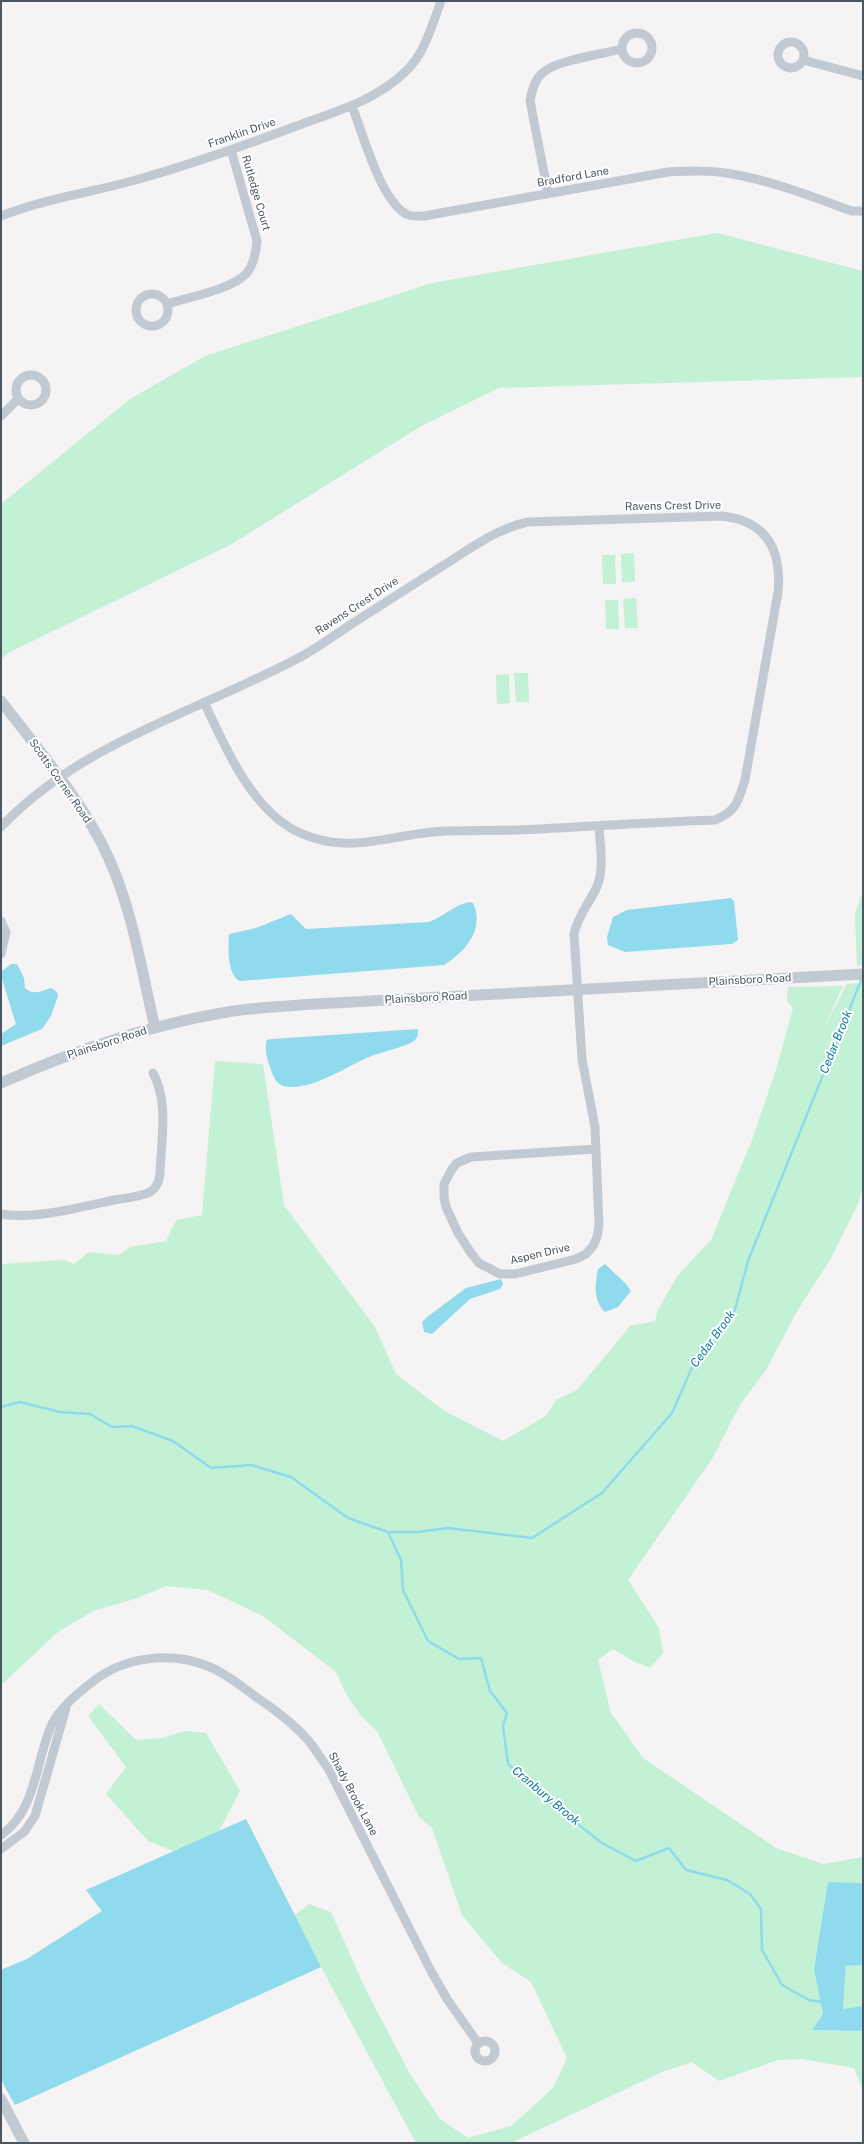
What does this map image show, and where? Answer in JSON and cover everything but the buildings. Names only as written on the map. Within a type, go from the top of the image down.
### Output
[{"type":"street","name":"Franklin Drive","points":[[1,216],[31,204],[132,181],[231,150],[352,106],[381,90],[407,71],[423,48],[441,1]]},
{"type":"street","points":[[548,193],[530,101],[532,88],[544,72],[556,66],[622,49]]},
{"type":"street","points":[[803,60],[863,76]]},
{"type":"street","name":"Bradford Lane","points":[[352,106],[382,183],[392,203],[407,215],[424,216],[668,172],[704,171],[732,174],[764,181],[852,211],[863,211]]},
{"type":"street","name":"Rutledge Court","points":[[167,304],[235,283],[247,272],[256,256],[257,241],[231,150]]},
{"type":"street","points":[[1,416],[18,399]]},
{"type":"street","name":"Ravens Crest Drive","points":[[1,827],[16,811],[60,778],[103,751],[204,702],[304,654],[487,537],[509,526],[528,522],[722,516],[734,518],[756,527],[770,543],[779,563],[779,576],[744,780],[736,805],[730,813],[715,820],[504,831],[445,831],[410,834],[362,844],[338,844],[318,840],[283,822],[270,810],[249,785],[228,752],[204,702]]},
{"type":"street","name":"Scotts Corner Road","points":[[1,701],[60,778],[95,832],[119,884],[128,914],[155,1028]]},
{"type":"street","points":[[577,990],[574,934],[578,919],[597,886],[601,873],[599,826]]},
{"type":"street","points":[[1,921],[6,932],[1,954]]},
{"type":"street","name":"Plainsboro Road","points":[[1,1083],[76,1052],[155,1028],[234,1011],[271,1007],[858,974]]},
{"type":"street","name":"Aspen Drive","points":[[577,990],[582,1059],[592,1107],[596,1149],[598,1237],[586,1254],[576,1259],[515,1274],[500,1274],[479,1263],[458,1233],[446,1207],[444,1184],[457,1163],[470,1157],[596,1149]]},
{"type":"street","points":[[1,1214],[23,1215],[70,1209],[144,1194],[155,1188],[160,1182],[162,1098],[160,1085],[153,1073]]},
{"type":"street","name":"Shady Brook Lane","points":[[1,1835],[13,1826],[35,1782],[54,1722],[67,1704],[99,1676],[131,1662],[146,1659],[172,1658],[209,1667],[225,1675],[288,1720],[308,1739],[328,1768],[431,1971],[447,1999],[478,2043]]},
{"type":"street","points":[[1,1850],[24,1832],[35,1816],[46,1784],[67,1704]]},
{"type":"street","points":[[35,1782],[46,1784]]},
{"type":"street","points":[[1,2099],[24,2143]]},
{"type":"green space","points":[[717,233],[863,271],[863,377],[499,388],[423,425],[230,545],[10,652],[1,659],[1,504],[130,399],[205,356],[432,283]]},
{"type":"green space","points":[[634,553],[635,582],[622,582],[621,554]]},
{"type":"green space","points":[[602,555],[615,555],[616,584],[603,584]]},
{"type":"green space","points":[[636,598],[638,628],[625,628],[623,599]]},
{"type":"green space","points":[[605,600],[618,600],[619,629],[606,629]]},
{"type":"green space","points":[[514,673],[528,673],[529,702],[516,702]]},
{"type":"green space","points":[[509,674],[510,703],[497,704],[496,675]]},
{"type":"green space","points":[[863,891],[863,965],[857,966],[855,913]]},
{"type":"green space","points":[[863,983],[863,1187],[858,1204],[831,1258],[796,1313],[766,1370],[741,1403],[712,1459],[628,1580],[659,1628],[663,1653],[650,1668],[633,1661],[613,1649],[598,1660],[611,1713],[643,1758],[776,1848],[823,1864],[863,1857],[863,1883],[829,1882],[814,1969],[823,2014],[812,2030],[863,2031],[863,2090],[854,2068],[802,2059],[778,2060],[719,2081],[692,2062],[662,2072],[511,2143],[416,2143],[321,1967],[15,2105],[1,2080],[1,1970],[27,1959],[102,1911],[86,1890],[175,1852],[148,1841],[106,1794],[126,1767],[88,1716],[99,1704],[136,1740],[162,1738],[185,1731],[206,1733],[240,1791],[219,1831],[246,1819],[295,1915],[309,1904],[331,1912],[366,1990],[410,2074],[440,2119],[468,2138],[511,2126],[553,2088],[567,2058],[531,1982],[502,1963],[462,1915],[432,1828],[419,1817],[377,1731],[361,1716],[345,1692],[336,1672],[263,1616],[208,1590],[166,1586],[138,1598],[93,1611],[58,1632],[1,1685],[1,1264],[64,1260],[74,1264],[89,1252],[119,1255],[130,1247],[166,1241],[176,1220],[202,1215],[215,1061],[263,1064],[284,1205],[375,1327],[396,1374],[443,1410],[503,1441],[546,1416],[556,1400],[577,1390],[630,1326],[655,1321],[658,1310],[678,1275],[711,1240],[752,1140],[776,1070],[793,1008],[787,1001],[788,987],[843,986],[823,1030],[847,984]]},
{"type":"green space","points":[[863,1965],[863,2006],[843,2009],[846,1966]]},
{"type":"water","points":[[731,898],[734,901],[738,940],[732,944],[625,952],[608,945],[607,937],[613,917],[627,910]]},
{"type":"water","points":[[470,902],[473,903],[476,913],[477,922],[475,930],[466,946],[460,953],[444,965],[240,981],[233,973],[229,960],[229,934],[256,928],[291,914],[306,929],[429,922],[459,905]]},
{"type":"water","points":[[11,964],[17,964],[24,978],[25,988],[31,992],[37,992],[51,988],[57,992],[58,996],[51,1016],[42,1029],[1,1046],[1,1034],[16,1024],[2,979],[2,971]]},
{"type":"water","points":[[418,1029],[417,1038],[412,1042],[369,1057],[326,1078],[302,1086],[291,1087],[279,1084],[275,1080],[266,1054],[267,1040],[272,1039]]},
{"type":"water","points":[[605,1264],[626,1284],[631,1291],[618,1307],[605,1312],[598,1303],[596,1280],[598,1269]]},
{"type":"water","points":[[501,1279],[503,1284],[500,1289],[470,1299],[432,1334],[424,1332],[422,1322],[466,1288]]},
{"type":"water","points":[[246,1819],[321,1967],[15,2105],[1,2080],[1,1970],[27,1959],[102,1911],[86,1890]]},
{"type":"water","points":[[828,1882],[863,1883],[863,1965],[846,1966],[843,2009],[863,2006],[863,2031],[812,2030],[823,2014],[814,1969]]},
{"type":"waterway","name":"Cedar Brook","points":[[388,1532],[418,1532],[448,1528],[532,1538],[602,1493],[672,1413],[694,1363],[734,1313],[748,1261],[862,978]]},
{"type":"waterway","name":"Cranbury Brook","points":[[1,1407],[20,1402],[60,1412],[90,1414],[112,1427],[132,1426],[173,1441],[211,1468],[251,1465],[291,1477],[348,1518],[388,1532],[401,1560],[403,1590],[428,1641],[459,1659],[481,1658],[490,1691],[507,1713],[503,1726],[508,1764],[537,1792],[602,1843],[636,1861],[669,1848],[686,1870],[727,1880],[750,1894],[761,1909],[762,1950],[782,1985],[809,2000],[821,2002],[821,2000]]}]
